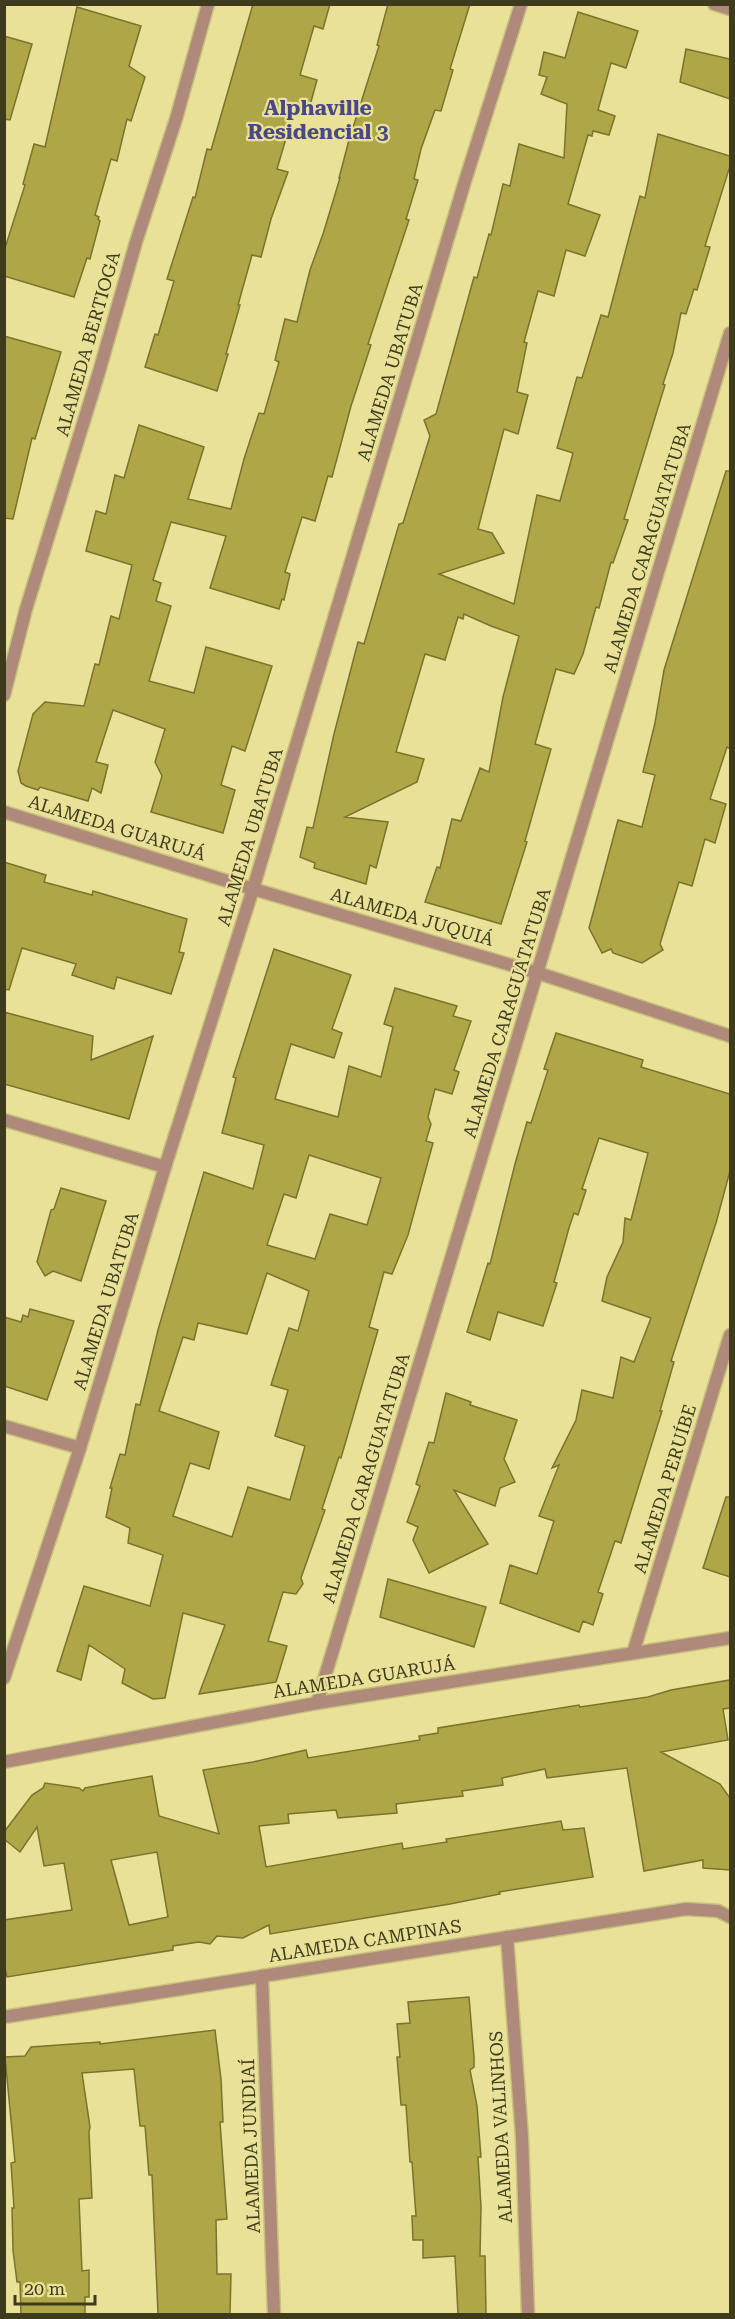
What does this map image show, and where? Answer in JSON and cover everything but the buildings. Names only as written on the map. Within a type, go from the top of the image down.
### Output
[{"type":"street","name":"ALAMEDA BERTIOGA","points":[[4,695],[26,609],[99,372],[136,242],[176,119],[208,4]]},
{"type":"street","name":"ALAMEDA UBATUBA","points":[[4,1678],[80,1448],[165,1167],[253,889],[465,181],[521,4]]},
{"type":"street","points":[[714,4],[730,9]]},
{"type":"street","name":"ALAMEDA CARAGUATATUBA","points":[[317,1703],[538,972],[727,359],[730,333]]},
{"type":"street","name":"ALAMEDA GUARUJÁ","points":[[4,812],[253,889]]},
{"type":"street","name":"ALAMEDA JUQUIÁ","points":[[253,889],[538,972],[730,1036]]},
{"type":"street","points":[[4,1120],[165,1167]]},
{"type":"street","name":"ALAMEDA PERUÍBE","points":[[633,1653],[730,1335]]},
{"type":"street","points":[[4,1426],[80,1448]]},
{"type":"street","name":"ALAMEDA GUARUJÁ","points":[[4,1762],[317,1703],[730,1638]]},
{"type":"street","name":"ALAMEDA CAMPINAS","points":[[4,2017],[686,1909],[718,1911],[730,1917]]},
{"type":"street","name":"ALAMEDA VALINHOS","points":[[507,1937],[522,2137],[528,2314]]},
{"type":"street","name":"ALAMEDA JUNDIAÍ","points":[[262,1976],[274,2314]]},
{"type":"district","name":"Alphaville Residencial 3","points":[[318,120]]}]
